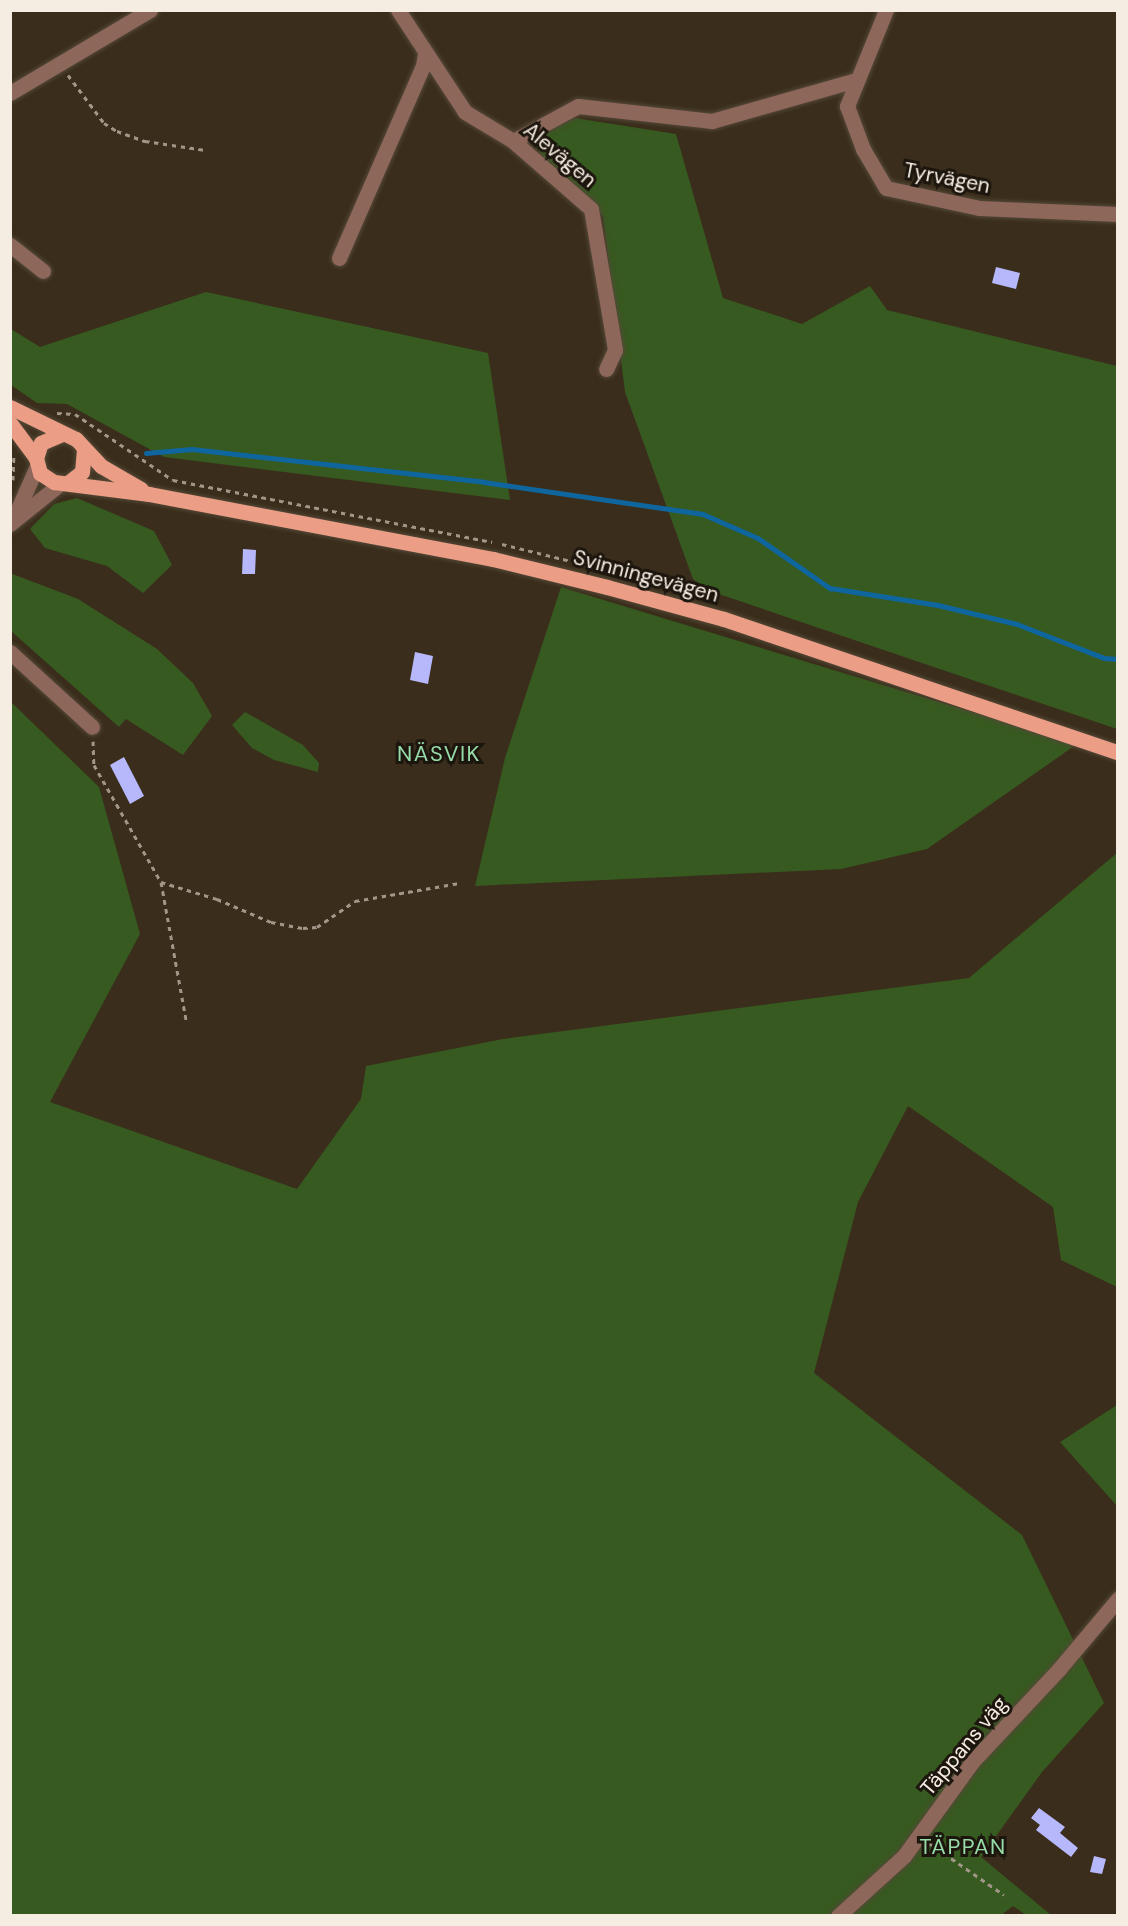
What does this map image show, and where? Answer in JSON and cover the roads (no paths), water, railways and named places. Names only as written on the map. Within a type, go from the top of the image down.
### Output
[{"type":"main road","name":"Svinningevägen","points":[[10,407],[62,434],[76,438],[84,450],[101,466],[149,494]]},
{"type":"main road","name":"Svinningevägen","points":[[10,423],[46,479],[149,494],[493,559],[607,587],[735,622],[1118,752]]},
{"type":"main road","points":[[36,462],[42,443],[62,434]]},
{"type":"main road","points":[[65,483],[82,472],[84,450]]},
{"type":"street","points":[[10,93],[150,10]]},
{"type":"street","name":"Alevägen","points":[[398,10],[465,112],[513,141],[591,209],[615,350],[606,369]]},
{"type":"street","points":[[513,141],[578,106],[712,121],[856,80],[886,10]]},
{"type":"street","points":[[339,258],[423,66],[425,54]]},
{"type":"street","name":"Tyrvägen","points":[[856,80],[847,106],[863,148],[886,188],[979,208],[1118,214]]},
{"type":"street","points":[[10,245],[43,271]]},
{"type":"street","points":[[11,524],[36,462]]},
{"type":"street","points":[[11,524],[65,483]]},
{"type":"street","points":[[10,651],[92,728]]},
{"type":"street","name":"Täppans väg","points":[[838,1916],[904,1856],[972,1762],[1059,1669],[1118,1599]]},
{"type":"waterway","points":[[146,453],[192,449],[484,482],[703,514],[758,538],[830,588],[938,605],[1017,624],[1104,658],[1118,659]]},
{"type":"district","name":"NÄSVIK","points":[[439,754]]},
{"type":"district","name":"TÄPPAN","points":[[963,1847]]}]
